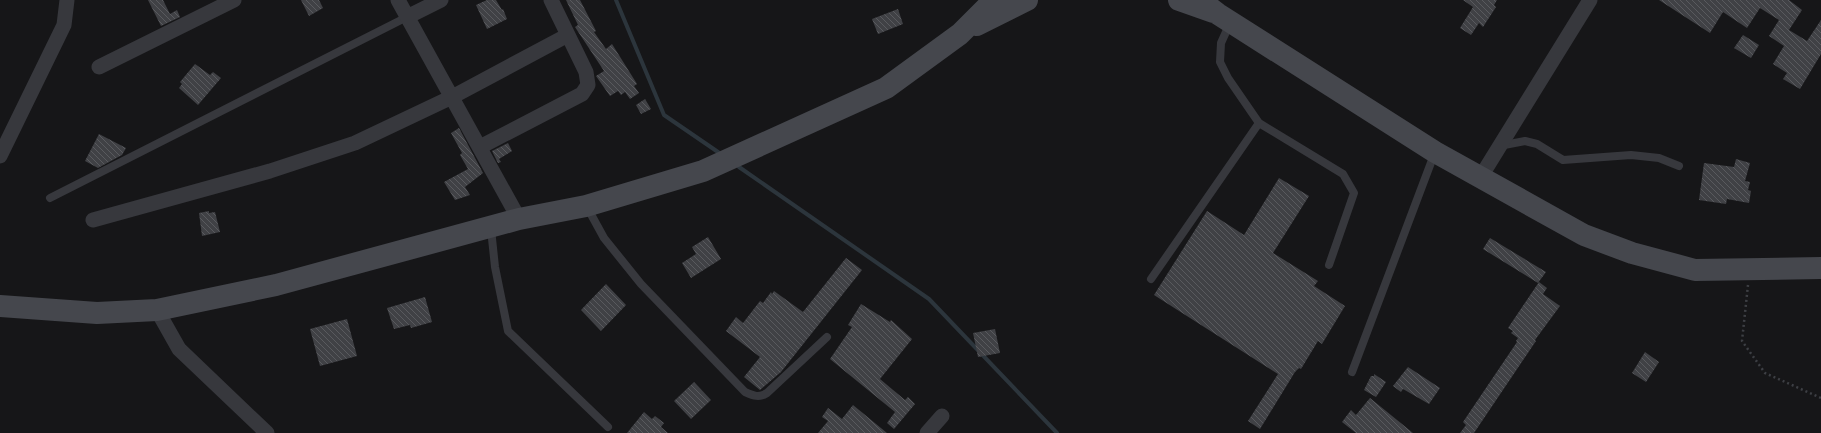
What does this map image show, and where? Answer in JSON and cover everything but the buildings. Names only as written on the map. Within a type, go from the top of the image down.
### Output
[{"type":"main road","points":[[0,306],[97,313],[157,310],[276,285],[519,219],[586,206],[703,171],[886,88],[960,34],[994,0]]},
{"type":"main road","points":[[960,34],[1027,0]]},
{"type":"main road","points":[[1179,0],[1224,17]]},
{"type":"main road","points":[[1200,0],[1224,17],[1435,152],[1584,236],[1632,253],[1695,270],[1821,268]]},
{"type":"street","points":[[0,156],[64,25],[67,0]]},
{"type":"street","points":[[99,67],[234,0]]},
{"type":"street","points":[[398,0],[519,219]]},
{"type":"street","points":[[407,17],[441,0]]},
{"type":"street","points":[[480,146],[582,94],[588,86],[586,72],[551,0]]},
{"type":"street","points":[[1480,178],[1590,0]]},
{"type":"street","points":[[93,220],[270,171],[355,143],[452,97],[568,35]]},
{"type":"street","points":[[157,310],[179,350],[267,433]]},
{"type":"street","points":[[927,433],[942,416]]},
{"type":"lane","points":[[50,198],[407,17]]},
{"type":"lane","points":[[1224,17],[1220,62],[1228,78],[1259,123],[1343,174],[1354,193],[1329,265]]},
{"type":"lane","points":[[1151,280],[1259,123]]},
{"type":"lane","points":[[1500,146],[1525,141],[1537,144],[1563,160],[1632,155],[1659,158],[1679,166]]},
{"type":"lane","points":[[1352,372],[1435,152]]},
{"type":"lane","points":[[586,206],[604,238],[641,284],[745,392],[753,396],[761,397],[767,393],[827,337]]},
{"type":"lane","points":[[490,228],[495,267],[508,331],[608,427]]},
{"type":"path","points":[[1750,270],[1742,341],[1765,373],[1821,398]]},
{"type":"waterway","points":[[616,0],[664,115],[718,152]]},
{"type":"waterway","points":[[739,167],[929,299],[1057,433]]}]
